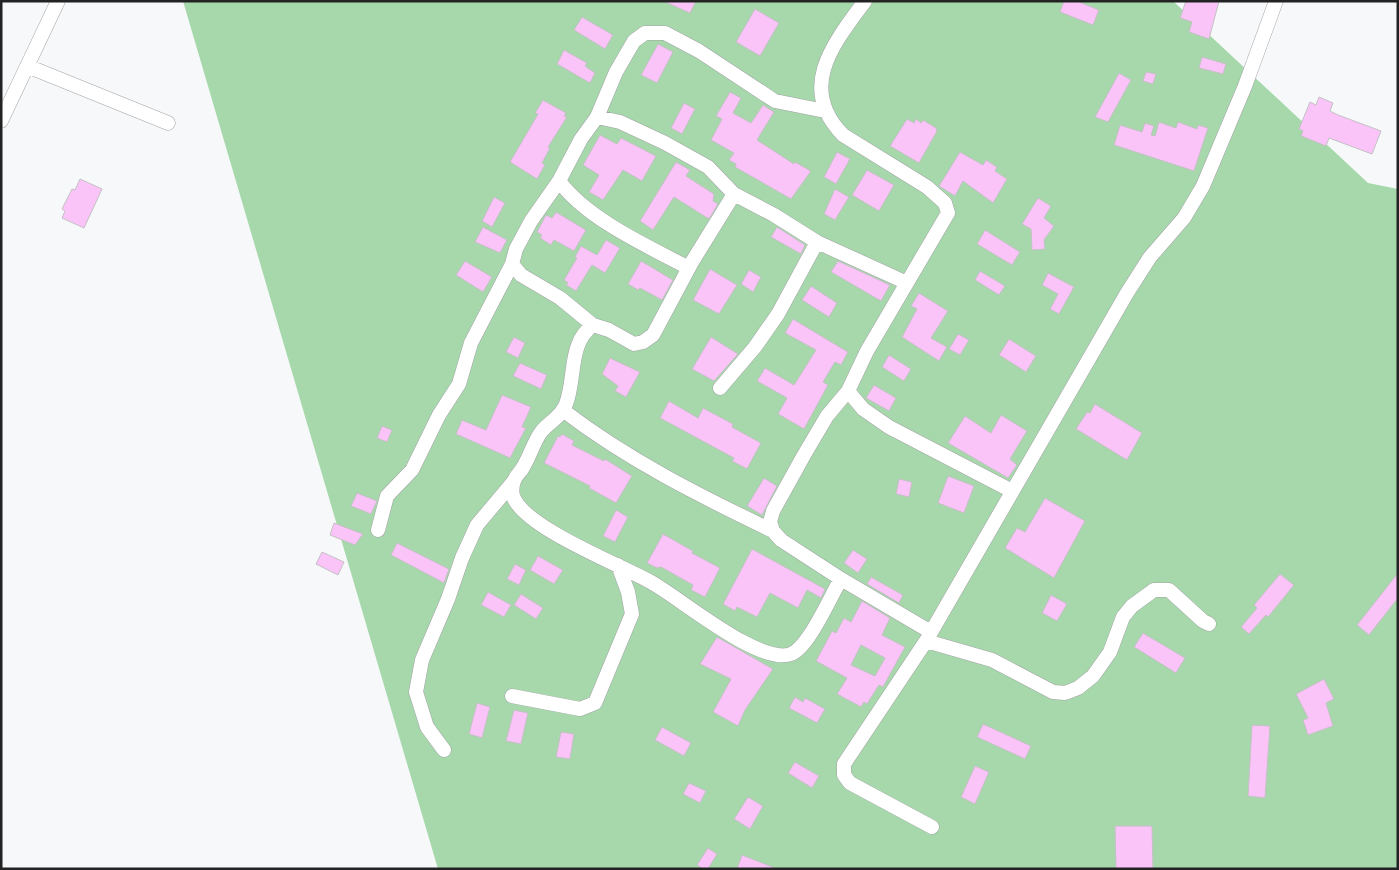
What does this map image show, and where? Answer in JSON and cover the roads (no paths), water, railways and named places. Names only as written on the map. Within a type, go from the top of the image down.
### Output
[{"type":"street","points":[[1,122],[58,1]]},
{"type":"street","points":[[773,531],[770,522],[773,511],[828,416],[848,391],[867,351],[944,223],[948,213],[945,203],[927,187],[844,135],[834,125],[825,110],[821,98],[821,80],[825,61],[865,1]]},
{"type":"street","points":[[932,828],[850,783],[844,776],[844,764],[929,636],[1127,293],[1150,257],[1184,218],[1203,186],[1245,86],[1276,1]]},
{"type":"street","points":[[378,530],[387,496],[412,470],[439,414],[459,384],[471,343],[512,264],[516,249],[530,220],[559,181],[581,139],[597,117],[616,72],[634,41],[645,33],[665,33],[699,51],[775,101],[825,110]]},
{"type":"street","points":[[27,66],[168,123]]},
{"type":"street","points":[[597,117],[620,122],[665,143],[708,167],[734,194],[774,215],[817,242],[908,283]]},
{"type":"street","points":[[559,181],[570,196],[605,220],[689,268]]},
{"type":"street","points":[[512,264],[521,275],[560,298],[593,325],[609,330],[634,344],[643,342],[659,326],[689,268],[734,194]]},
{"type":"street","points":[[720,388],[778,314],[817,242]]},
{"type":"street","points":[[444,750],[427,727],[416,692],[422,660],[477,525],[514,481],[541,432],[564,411],[570,394],[575,354],[586,330],[593,325]]},
{"type":"street","points":[[848,391],[863,409],[889,427],[1012,491]]},
{"type":"street","points":[[564,411],[600,439],[708,500],[773,531],[781,540],[840,580],[929,636],[992,660],[1053,692],[1065,693],[1078,688],[1093,676],[1110,652],[1123,617],[1136,602],[1154,590],[1169,590],[1203,621],[1209,624]]},
{"type":"street","points":[[514,481],[513,495],[518,505],[533,517],[586,551],[651,582],[732,637],[774,654],[791,654],[805,642],[840,580]]},
{"type":"street","points":[[512,696],[580,709],[595,704],[632,614],[628,592],[618,565]]}]
